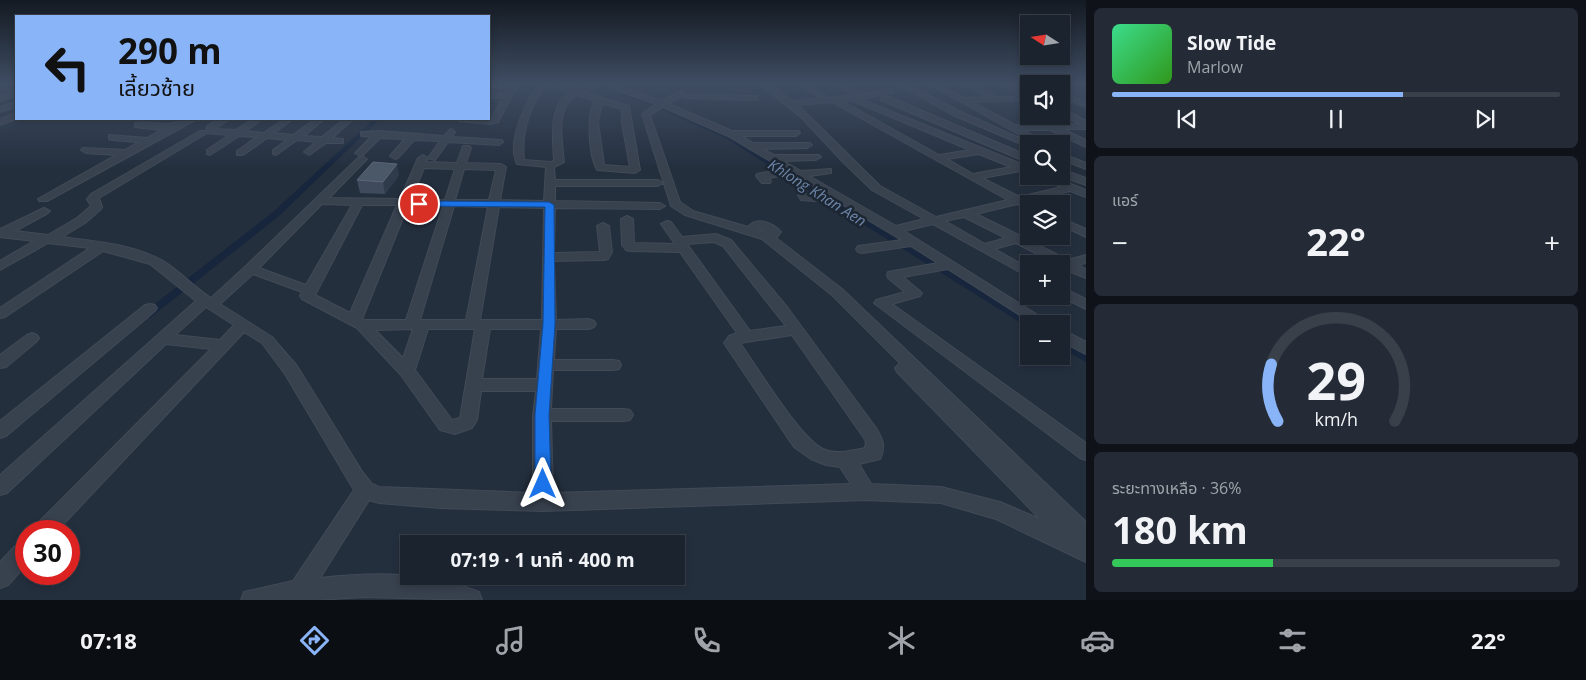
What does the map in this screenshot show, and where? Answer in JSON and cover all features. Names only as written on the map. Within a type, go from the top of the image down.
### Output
[{"type":"street","points":[[476,140],[499,112]]},
{"type":"street","points":[[527,112],[520,149],[520,162],[552,165],[559,162],[558,131],[560,112]]},
{"type":"street","points":[[594,112],[600,168],[635,170],[626,123],[626,112]]},
{"type":"street","points":[[649,112],[646,114],[675,204],[689,213],[758,232],[762,242],[832,293],[1077,526],[1086,538]]},
{"type":"street","points":[[674,112],[731,134],[826,196],[894,230],[939,266],[1029,315]]},
{"type":"street","points":[[800,112],[876,188],[1020,268]]},
{"type":"street","points":[[856,112],[907,142],[1020,202]]},
{"type":"street","points":[[887,112],[979,151],[1020,164]]},
{"type":"street","points":[[914,112],[1020,163]]},
{"type":"street","points":[[925,117],[982,112],[1025,135]]},
{"type":"street","points":[[954,113],[1020,140]]},
{"type":"street","points":[[0,122],[15,116]]},
{"type":"street","points":[[1070,116],[1086,125]]},
{"type":"street","points":[[2,233],[83,178],[190,120]]},
{"type":"street","points":[[0,266],[80,221],[97,207],[93,198],[224,120]]},
{"type":"street","points":[[210,152],[256,120]]},
{"type":"street","points":[[240,154],[288,120]]},
{"type":"street","points":[[276,152],[319,120]]},
{"type":"street","points":[[309,152],[348,120]]},
{"type":"street","points":[[472,120],[491,122]]},
{"type":"street","points":[[880,126],[909,121]]},
{"type":"street","points":[[138,125],[340,141]]},
{"type":"street","points":[[1011,128],[1086,125]]},
{"type":"street","points":[[1051,127],[1086,144]]},
{"type":"street","points":[[395,156],[408,133]]},
{"type":"street","points":[[731,134],[796,133]]},
{"type":"street","points":[[364,134],[449,134],[476,140],[499,142]]},
{"type":"street","points":[[0,487],[162,339],[251,269],[320,201],[379,134]]},
{"type":"street","points":[[358,322],[404,204],[425,160],[449,134]]},
{"type":"street","points":[[907,142],[942,135]]},
{"type":"street","points":[[112,138],[185,143]]},
{"type":"street","points":[[351,144],[367,146]]},
{"type":"street","points":[[751,146],[807,145]]},
{"type":"street","points":[[407,371],[417,324],[466,148]]},
{"type":"street","points":[[86,150],[156,160]]},
{"type":"street","points":[[938,158],[979,151]]},
{"type":"street","points":[[1070,155],[1084,162]]},
{"type":"street","points":[[768,183],[787,171],[816,157]]},
{"type":"street","points":[[1070,158],[1084,162]]},
{"type":"street","points":[[358,203],[307,295],[309,299],[358,322],[407,371],[444,424],[452,426],[468,422],[473,385],[477,324],[493,204],[500,167],[461,165],[425,160]]},
{"type":"street","points":[[972,177],[1020,167]]},
{"type":"street","points":[[787,171],[828,171]]},
{"type":"street","points":[[543,502],[542,415],[549,324],[550,176],[658,183]]},
{"type":"street","points":[[1070,176],[1086,182]]},
{"type":"street","points":[[83,178],[120,181]]},
{"type":"street","points":[[1064,185],[1086,194]]},
{"type":"street","points":[[1050,195],[1071,188]]},
{"type":"street","points":[[803,195],[807,199],[826,196]]},
{"type":"street","points":[[320,201],[404,204],[660,206]]},
{"type":"street","points":[[894,230],[966,213],[1020,205]]},
{"type":"street","points":[[966,213],[1020,237]]},
{"type":"street","points":[[627,219],[628,245],[630,247],[681,245],[716,238],[724,240],[782,310],[873,436],[876,448],[873,454],[834,459],[822,457],[810,451],[800,442],[732,343],[734,339],[746,336],[796,330]]},
{"type":"street","points":[[1070,224],[1086,220]]},
{"type":"street","points":[[667,224],[746,336]]},
{"type":"street","points":[[548,257],[604,256],[606,252],[602,226]]},
{"type":"street","points":[[1070,227],[1086,233]]},
{"type":"street","points":[[2,233],[100,247],[154,261],[209,302],[267,340],[291,370],[347,466],[365,490],[379,495],[543,502],[866,492],[941,495],[974,502],[1000,511],[1086,552]]},
{"type":"street","points":[[983,248],[1020,239]]},
{"type":"street","points":[[862,249],[911,242]]},
{"type":"street","points":[[1034,245],[1049,255]]},
{"type":"street","points":[[0,314],[100,247]]},
{"type":"street","points":[[1070,264],[1086,260]]},
{"type":"street","points":[[939,266],[893,275],[915,293],[881,303],[1086,453]]},
{"type":"street","points":[[1070,267],[1086,274]]},
{"type":"street","points":[[251,269],[302,288]]},
{"type":"street","points":[[1070,296],[1086,305]]},
{"type":"street","points":[[0,431],[150,308]]},
{"type":"street","points":[[358,322],[589,324]]},
{"type":"street","points":[[55,520],[244,324]]},
{"type":"street","points":[[0,363],[32,338]]},
{"type":"street","points":[[162,339],[223,345]]},
{"type":"street","points":[[1070,339],[1086,349]]},
{"type":"street","points":[[902,360],[1054,520],[1064,540]]},
{"type":"street","points":[[546,365],[614,364]]},
{"type":"street","points":[[473,385],[544,385]]},
{"type":"street","points":[[542,415],[624,415]]},
{"type":"street","points":[[845,458],[866,492]]},
{"type":"street","points":[[299,591],[365,490]]},
{"type":"street","points":[[0,577],[15,561]]},
{"type":"street","points":[[252,600],[299,591],[374,585],[446,591],[471,600]]},
{"type":"building","points":[[373,162],[397,164],[383,182],[357,180]]},
{"type":"waterway","name":"Khlong Khan Aen","points":[[671,112],[727,137],[1020,318]]},
{"type":"waterway","points":[[146,316],[276,214],[376,120]]},
{"type":"waterway","name":"Khlong Khan Aen","points":[[1070,348],[1086,358]]},
{"type":"route","points":[[419,204],[549,205],[549,324],[542,415],[543,484]]}]
